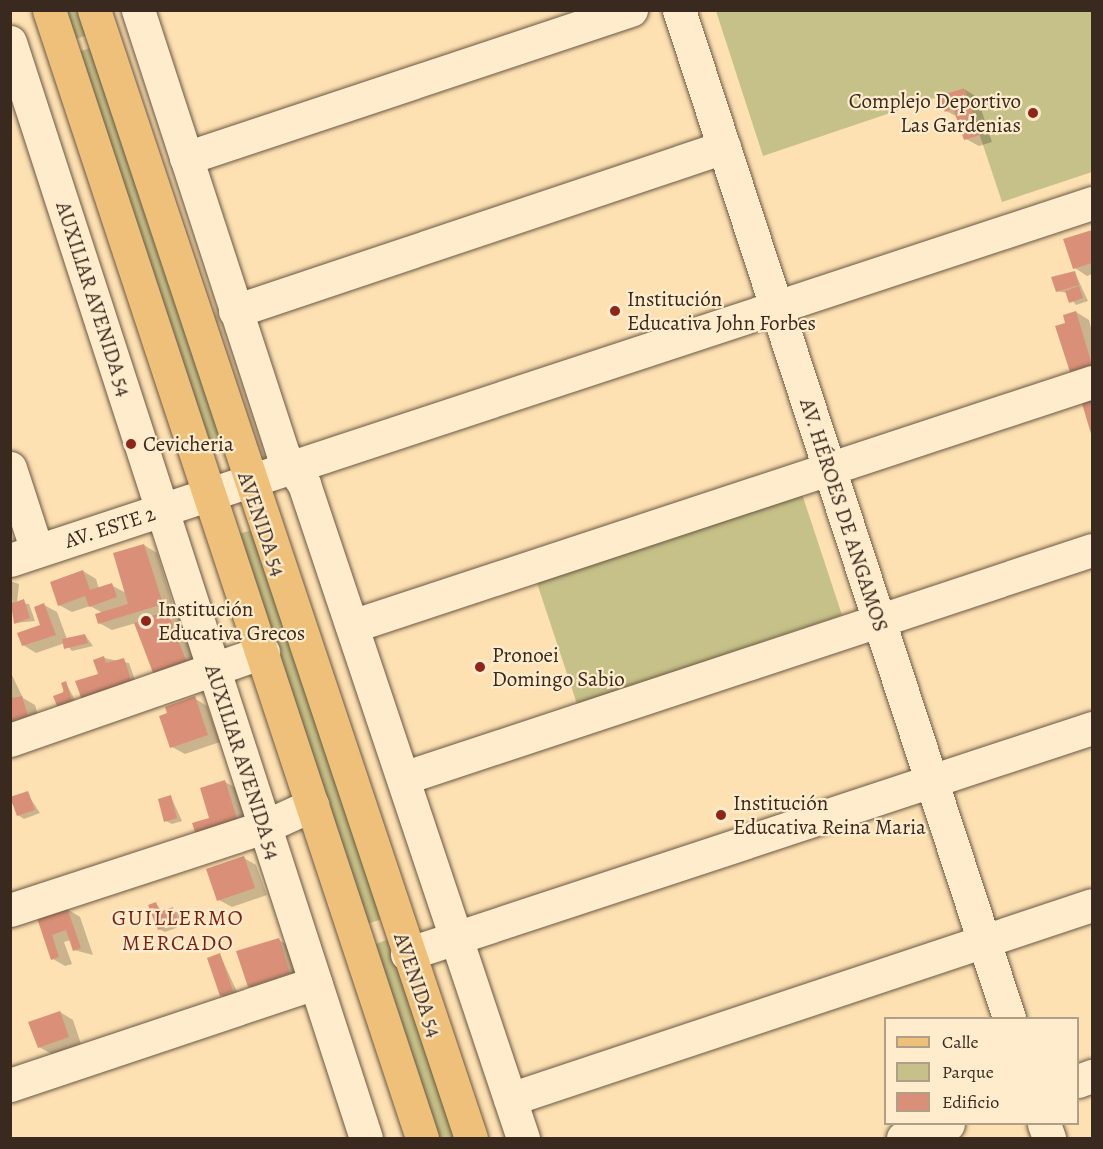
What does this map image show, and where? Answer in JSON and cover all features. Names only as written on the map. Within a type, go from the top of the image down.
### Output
[{"type":"main road","name":"AVENIDA 54","points":[[49,10],[422,1138]]},
{"type":"main road","name":"AVENIDA 54","points":[[94,10],[248,484],[471,1138]]},
{"type":"street","points":[[138,10],[235,311],[292,468],[304,484],[523,1138]]},
{"type":"street","points":[[186,158],[630,10]]},
{"type":"street","name":"AV. HÉROES DE ANGAMOS","points":[[679,10],[1009,1017]]},
{"type":"street","name":"AUXILIAR AVENIDA 54","points":[[10,42],[164,510],[214,672],[366,1138]]},
{"type":"street","points":[[235,311],[724,147]]},
{"type":"street","name":"AV. ESTE 2","points":[[20,554],[248,484],[1092,203]]},
{"type":"street","points":[[352,626],[1092,382]]},
{"type":"street","points":[[10,468],[20,554]]},
{"type":"street","points":[[10,520],[20,554]]},
{"type":"street","points":[[403,778],[1092,550]]},
{"type":"street","points":[[10,740],[214,672],[263,652]]},
{"type":"street","points":[[407,954],[1092,728]]},
{"type":"street","points":[[10,910],[264,827],[312,805]]},
{"type":"street","points":[[510,1099],[1092,905]]},
{"type":"street","points":[[10,1085],[315,983]]},
{"type":"street","points":[[903,1138],[945,1125]]},
{"type":"green space","points":[[62,11],[81,11],[89,35],[72,40]]},
{"type":"green space","points":[[716,11],[1092,11],[1092,172],[1002,202],[964,88],[763,156]]},
{"type":"green space","points":[[93,47],[220,438],[205,443],[75,53]]},
{"type":"green space","points":[[801,491],[842,615],[577,704],[536,580]]},
{"type":"green space","points":[[252,530],[382,919],[367,924],[236,535]]},
{"type":"green space","points":[[389,939],[457,1138],[437,1138],[373,945]]},
{"type":"building","points":[[964,88],[980,135],[964,140],[953,108],[945,112],[939,96]]},
{"type":"building","points":[[1092,230],[1092,263],[1073,269],[1063,239]]},
{"type":"building","points":[[1075,271],[1079,285],[1056,292],[1051,277]]},
{"type":"building","points":[[1079,286],[1083,298],[1069,303],[1065,291]]},
{"type":"building","points":[[1076,311],[1092,365],[1070,372],[1055,326],[1065,323],[1063,315]]},
{"type":"building","points":[[1092,393],[1092,437],[1080,397]]},
{"type":"building","points":[[144,544],[163,604],[98,624],[95,614],[128,604],[113,553]]},
{"type":"building","points":[[83,570],[90,590],[112,583],[117,597],[89,607],[85,596],[58,606],[50,582]]},
{"type":"building","points":[[10,597],[13,603],[24,599],[30,618],[14,624]]},
{"type":"building","points":[[44,603],[56,635],[22,646],[17,633],[40,625],[34,607]]},
{"type":"building","points":[[167,610],[188,666],[155,678],[134,623]]},
{"type":"building","points":[[85,634],[88,643],[64,649],[62,639]]},
{"type":"building","points":[[104,656],[106,663],[124,658],[132,683],[82,700],[75,681],[98,674],[93,660]]},
{"type":"building","points":[[66,681],[72,701],[57,706],[53,696],[64,692],[61,683]]},
{"type":"building","points":[[10,691],[13,698],[22,696],[28,716],[10,721]]},
{"type":"building","points":[[195,696],[208,735],[170,748],[159,716],[167,713],[165,707]]},
{"type":"building","points":[[225,780],[238,822],[196,835],[192,823],[209,818],[200,788]]},
{"type":"building","points":[[28,791],[35,810],[17,816],[10,797]]},
{"type":"building","points":[[171,795],[177,818],[164,822],[158,799]]},
{"type":"building","points":[[244,856],[255,888],[217,901],[206,869]]},
{"type":"building","points":[[156,902],[160,912],[173,907],[179,922],[158,930],[148,905]]},
{"type":"building","points":[[67,908],[81,948],[73,951],[66,930],[52,935],[59,957],[51,960],[37,918]]},
{"type":"building","points":[[279,938],[290,973],[248,987],[236,951]]},
{"type":"building","points":[[220,953],[233,991],[220,996],[207,958]]},
{"type":"building","points":[[60,1011],[69,1037],[38,1048],[28,1022]]},
{"type":"place","name":"Complejo Deportivo Las Gardenias","points":[[1033,113]]},
{"type":"place","name":"Institución Educativa John Forbes","points":[[615,311]]},
{"type":"place","name":"Cevicheria","points":[[131,444]]},
{"type":"place","name":"Institución Educativa Grecos","points":[[146,621]]},
{"type":"place","name":"Pronoei Domingo Sabio","points":[[480,667]]},
{"type":"place","name":"Institución Educativa Reina Maria","points":[[721,815]]},
{"type":"district","name":"GUILLERMO MERCADO","points":[[178,930]]}]
